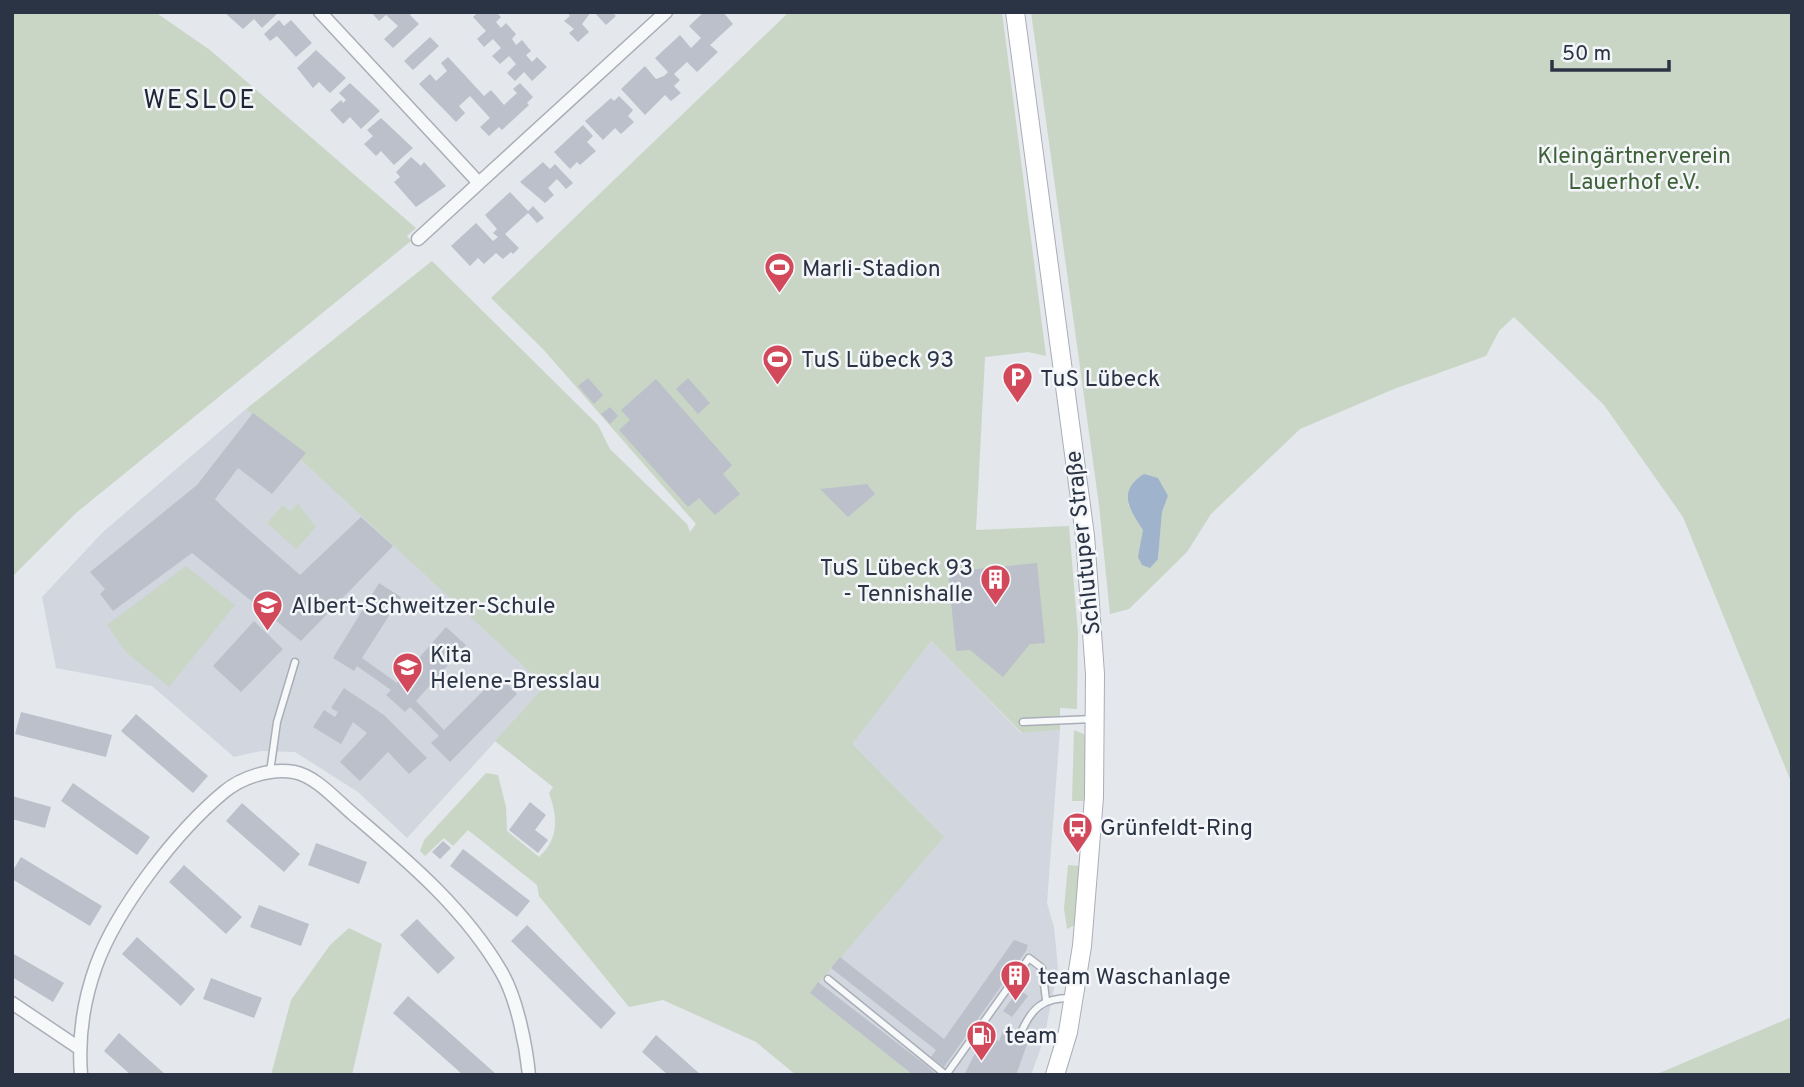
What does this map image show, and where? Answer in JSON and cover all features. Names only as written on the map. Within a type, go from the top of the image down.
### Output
[{"type":"main road","name":"Schlutuper Straße","points":[[1014,12],[1085,536],[1095,719],[1089,866],[1075,998],[1055,1075]]},
{"type":"street","points":[[320,12],[479,183]]},
{"type":"street","points":[[418,239],[666,12]]},
{"type":"street","points":[[81,1075],[79,1048],[83,1007],[96,965],[111,931],[136,893],[178,840],[225,791],[258,774],[295,772],[323,788],[399,853],[447,900],[503,975],[526,1046],[529,1075]]},
{"type":"street","points":[[12,1003],[79,1048]]},
{"type":"lane","points":[[270,772],[277,722],[295,662]]},
{"type":"lane","points":[[1023,722],[1095,719]]},
{"type":"lane","points":[[828,979],[946,1075],[1029,958],[1042,968],[1046,1000]]},
{"type":"lane","points":[[1020,1035],[1035,1006],[1046,1000],[1075,998]]},
{"type":"shaded area","name":"Albert-Schweitzer-Schule","points":[[246,409],[546,686],[407,838],[358,792],[295,752],[261,751],[234,757],[152,686],[56,668],[42,597],[103,532]]},
{"type":"shaded area","points":[[931,641],[1021,733],[1060,730],[1047,903],[1054,927],[1058,968],[1044,1039],[1031,1075],[913,1075],[810,993],[840,957],[851,744]]},
{"type":"green space","points":[[12,12],[155,12],[210,50],[416,228],[407,236],[411,241],[76,513],[12,577]]},
{"type":"green space","points":[[789,12],[1002,12],[1046,356],[1028,352],[985,357],[976,530],[1069,526],[1078,633],[1077,709],[1060,708],[1060,730],[1022,733],[931,641],[852,744],[944,837],[810,993],[913,1075],[796,1075],[756,1042],[663,1000],[629,1007],[539,896],[537,885],[468,830],[453,846],[444,838],[425,856],[420,851],[424,840],[486,773],[498,775],[506,807],[507,831],[539,857],[546,850],[555,827],[549,793],[553,787],[495,741],[545,686],[246,409],[432,261],[598,425],[610,449],[687,524],[690,532],[696,524],[543,349],[491,298]]},
{"type":"green space","name":"Kleingärtnerverein Lauerhof e.V.","points":[[1031,12],[1792,12],[1792,784],[1683,517],[1604,405],[1514,317],[1499,331],[1486,356],[1394,389],[1300,429],[1211,514],[1187,552],[1129,609],[1110,614],[1099,505]],"holes":[[[1168,496],[1162,512],[1158,559],[1139,557],[1144,530],[1128,504]]]},
{"type":"green space","points":[[298,504],[316,527],[296,549],[267,523],[283,505],[290,511]]},
{"type":"green space","points":[[186,566],[235,605],[169,687],[126,652],[107,625]]},
{"type":"green space","points":[[1074,730],[1086,735],[1086,801],[1072,801]]},
{"type":"green space","points":[[1068,865],[1081,866],[1075,925],[1067,929],[1064,909]]},
{"type":"green space","points":[[349,928],[382,944],[352,1075],[271,1075],[291,1000],[330,945]]},
{"type":"green space","points":[[1792,1017],[1792,1075],[1656,1075],[1657,1074]]},
{"type":"water","points":[[1144,474],[1158,478],[1168,496],[1162,512],[1158,559],[1150,568],[1142,565],[1138,557],[1143,530],[1133,515],[1128,500],[1130,487]]},
{"type":"building","points":[[224,12],[279,12],[262,28],[254,19],[243,29]]},
{"type":"building","points":[[371,12],[412,12],[410,15],[419,24],[393,48],[384,39],[398,26],[386,15],[379,21]]},
{"type":"building","points":[[478,12],[496,12],[501,17],[496,22],[501,28],[506,23],[516,34],[512,39],[516,45],[522,40],[531,51],[526,55],[532,62],[537,57],[547,67],[532,81],[524,72],[515,81],[507,73],[516,64],[509,56],[500,64],[492,56],[501,48],[493,39],[484,47],[477,39],[486,31],[473,17]]},
{"type":"building","points":[[567,12],[591,12],[582,24],[589,32],[578,42],[569,33],[574,29],[564,21],[570,16]]},
{"type":"building","points":[[594,12],[612,12],[616,16],[606,25]]},
{"type":"building","points":[[704,12],[723,12],[733,24],[710,45],[718,52],[697,72],[687,62],[674,74],[680,80],[674,86],[681,93],[671,101],[665,95],[645,115],[621,89],[645,66],[656,79],[664,76],[668,72],[655,58],[680,35],[691,48],[701,38],[689,26]]},
{"type":"building","points":[[279,20],[284,26],[291,20],[312,43],[296,57],[277,36],[270,41],[264,34]]},
{"type":"building","points":[[430,37],[439,46],[413,70],[404,61]]},
{"type":"building","points":[[316,50],[346,78],[330,93],[319,82],[313,88],[297,68]]},
{"type":"building","points":[[448,57],[484,96],[491,90],[504,105],[517,93],[513,89],[520,83],[533,97],[527,103],[529,105],[502,130],[499,127],[489,136],[480,127],[490,118],[470,96],[459,106],[465,113],[456,122],[419,84],[430,74],[436,81],[447,71],[441,63]]},
{"type":"building","points":[[350,83],[380,111],[361,129],[350,117],[343,124],[330,110],[341,100],[343,103],[346,100],[339,93]]},
{"type":"building","points":[[619,96],[633,110],[628,116],[634,122],[621,134],[615,128],[603,140],[585,121],[611,98],[614,101]]},
{"type":"building","points":[[381,118],[413,148],[394,165],[381,151],[376,156],[364,144],[373,136],[367,130]]},
{"type":"building","points":[[583,125],[593,136],[587,142],[596,151],[580,165],[577,162],[570,169],[554,152]]},
{"type":"building","points":[[411,157],[421,166],[424,162],[446,186],[416,207],[394,182],[400,177],[396,172]]},
{"type":"building","points":[[543,162],[550,169],[555,164],[573,183],[566,189],[557,179],[548,188],[554,195],[545,203],[520,182]]},
{"type":"building","points":[[510,192],[528,211],[533,206],[544,218],[537,223],[528,213],[505,234],[519,248],[513,254],[511,252],[503,259],[496,253],[484,264],[478,258],[470,266],[451,246],[476,223],[493,241],[498,237],[493,233],[497,229],[485,215]]},
{"type":"building","points":[[588,378],[603,395],[594,404],[578,386]]},
{"type":"building","points":[[688,378],[710,403],[698,414],[676,389]]},
{"type":"building","points":[[656,379],[732,465],[723,474],[740,494],[715,515],[699,498],[688,507],[619,430],[630,420],[621,410]]},
{"type":"building","points":[[610,407],[618,416],[610,424],[601,414]]},
{"type":"building","points":[[253,413],[306,453],[272,494],[238,468],[215,499],[225,509],[300,575],[361,517],[393,546],[301,641],[192,553],[113,611],[100,594],[105,589],[90,572],[197,485]]},
{"type":"building","points":[[867,484],[875,494],[848,517],[820,489]]},
{"type":"building","name":"TuS Lübeck 93 - Tennishalle","points":[[1037,563],[1045,643],[1030,644],[1003,677],[970,650],[956,651],[948,572]]},
{"type":"building","points":[[379,583],[401,597],[362,658],[397,683],[446,627],[466,645],[416,701],[444,730],[499,675],[517,694],[450,762],[431,743],[439,736],[410,707],[405,712],[386,695],[391,690],[357,666],[354,671],[333,658]]},
{"type":"building","points":[[254,621],[283,649],[241,692],[213,666]]},
{"type":"building","points":[[344,688],[384,715],[427,758],[409,774],[388,752],[360,781],[340,762],[367,733],[353,722],[341,744],[313,727],[324,710],[335,717],[338,712],[331,708]]},
{"type":"building","points":[[21,712],[112,735],[106,757],[15,734]]},
{"type":"building","points":[[136,714],[208,776],[193,793],[121,731]]},
{"type":"building","points":[[73,783],[150,837],[137,855],[61,801]]},
{"type":"building","points":[[12,796],[51,807],[45,828],[12,819]]},
{"type":"building","points":[[530,802],[546,815],[535,830],[548,840],[538,853],[509,830]]},
{"type":"building","points":[[242,803],[300,854],[284,872],[226,821]]},
{"type":"building","points":[[443,841],[451,848],[440,859],[432,852]]},
{"type":"building","points":[[316,843],[367,862],[359,884],[308,865]]},
{"type":"building","points":[[463,849],[530,901],[517,917],[450,866]]},
{"type":"building","points":[[21,857],[102,906],[90,926],[12,879],[12,872]]},
{"type":"building","points":[[184,865],[242,917],[226,934],[169,882]]},
{"type":"building","points":[[259,905],[309,924],[301,946],[250,927]]},
{"type":"building","points":[[417,919],[455,958],[438,974],[400,935]]},
{"type":"building","points":[[527,925],[616,1013],[601,1029],[511,941]]},
{"type":"building","points":[[137,937],[195,989],[181,1006],[122,954]]},
{"type":"building","points":[[1014,940],[1028,945],[1026,951],[944,1067],[931,1057],[936,1050],[831,968],[840,957],[944,1039]]},
{"type":"building","points":[[12,953],[64,983],[53,1002],[12,977]]},
{"type":"building","points":[[211,978],[262,998],[254,1018],[203,999]]},
{"type":"building","points":[[818,982],[937,1075],[913,1075],[810,993]]},
{"type":"building","name":"team Waschanlage","points":[[1019,989],[1028,996],[1012,1017],[1003,1011]]},
{"type":"building","points":[[408,996],[497,1075],[462,1074],[393,1013]]},
{"type":"building","points":[[1004,1029],[1029,1039],[1016,1075],[964,1075],[984,1036],[999,1041]]},
{"type":"building","points":[[119,1033],[166,1075],[131,1075],[104,1051]]},
{"type":"building","points":[[656,1035],[701,1075],[668,1075],[642,1052]]},
{"type":"place","name":"Marli-Stadion","points":[[779,295]]},
{"type":"place","name":"TuS Lübeck 93","points":[[778,386]]},
{"type":"place","name":"TuS Lübeck","points":[[1017,405]]},
{"type":"place","name":"TuS Lübeck 93 - Tennishalle","points":[[996,607]]},
{"type":"place","name":"Albert-Schweitzer-Schule","points":[[268,632]]},
{"type":"place","name":"Kita Helene-Bresslau","points":[[407,694]]},
{"type":"place","name":"Grünfeldt-Ring","points":[[1077,854]]},
{"type":"place","name":"team Waschanlage","points":[[1015,1003]]},
{"type":"place","name":"team","points":[[982,1062]]},
{"type":"district","name":"WESLOE","points":[[200,99]]}]
